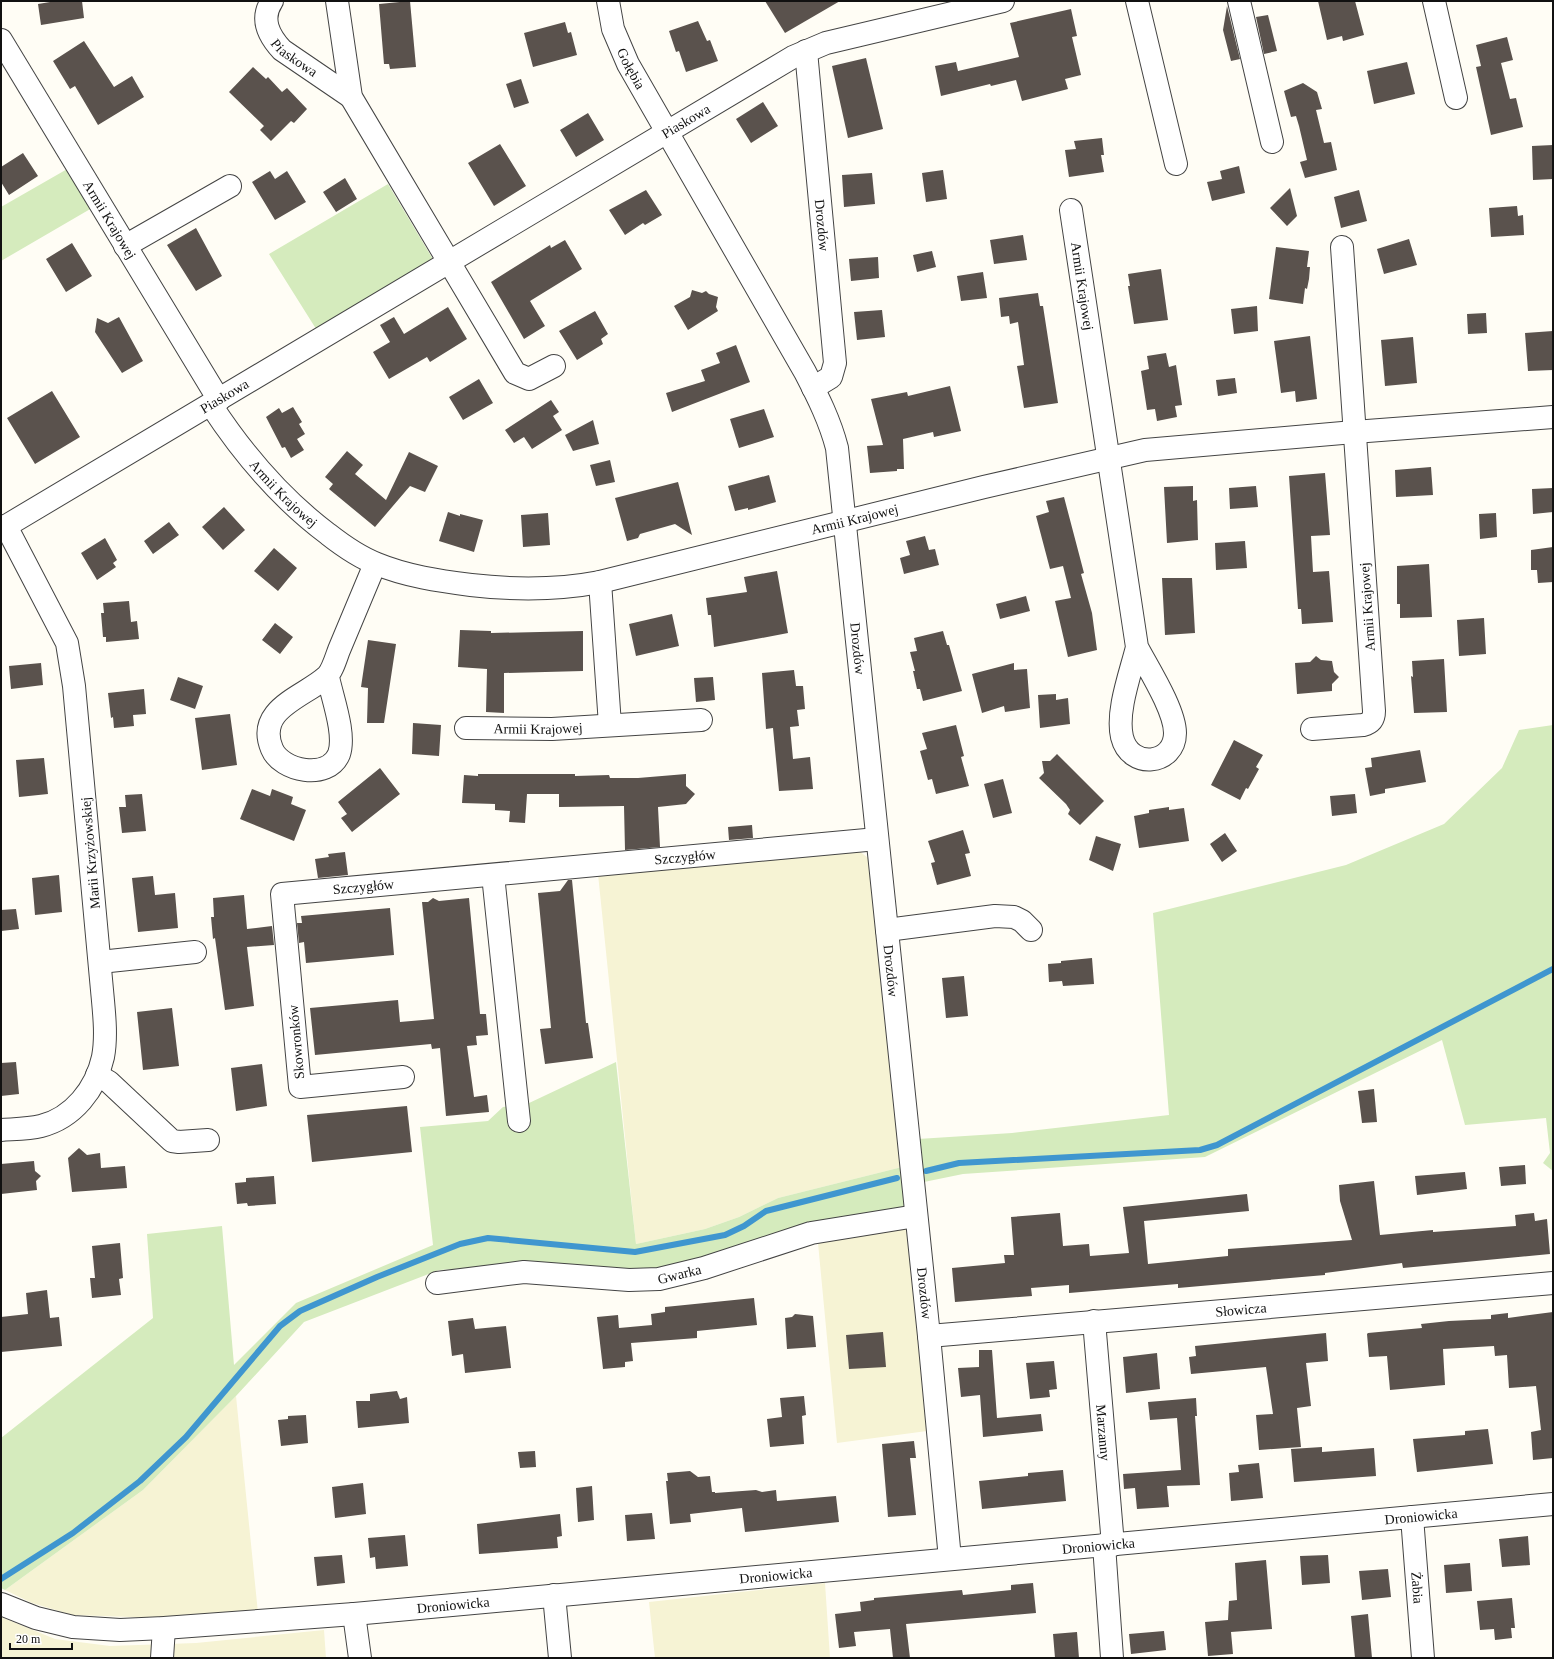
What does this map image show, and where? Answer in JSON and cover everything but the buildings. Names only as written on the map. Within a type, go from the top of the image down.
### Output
[{"type":"street","name":"Piaskowa","points":[[272,1],[266,14],[266,22],[268,30],[276,44],[282,50],[351,97]]},
{"type":"street","name":"Piaskowa","points":[[337,1],[351,97],[448,262],[515,373],[530,379],[554,366]]},
{"type":"street","name":"Gołębia","points":[[608,1],[613,29],[620,47],[666,132]]},
{"type":"street","name":"Piaskowa","points":[[4,528],[781,63],[826,43],[937,9],[1003,1]]},
{"type":"street","points":[[1137,1],[1176,164]]},
{"type":"street","points":[[1238,1],[1272,142]]},
{"type":"street","points":[[1434,1],[1456,98]]},
{"type":"street","name":"Armii Krajowej","points":[[1,40],[125,246],[244,454],[297,509],[337,541],[375,564],[402,572],[485,587],[540,589],[600,582],[1109,457],[1157,449],[1553,417]]},
{"type":"street","name":"Drozdów","points":[[806,51],[834,363],[831,377],[813,388]]},
{"type":"street","name":"Drozdów","points":[[666,132],[813,388],[832,428],[837,448],[929,1336],[950,1559]]},
{"type":"street","points":[[125,246],[230,186]]},
{"type":"street","name":"Armii Krajowej","points":[[1071,210],[1137,647]]},
{"type":"street","name":"Armii Krajowej","points":[[1312,729],[1363,726],[1370,723],[1374,718],[1342,247]]},
{"type":"street","name":"Marii Krzyżowskiej","points":[[1,1130],[41,1126],[60,1118],[76,1107],[89,1091],[97,1075],[103,1057],[104,1039],[100,962],[74,686],[67,643],[4,528]]},
{"type":"street","points":[[328,676],[375,564]]},
{"type":"street","points":[[600,582],[610,725]]},
{"type":"street","name":"Armii Krajowej","points":[[466,728],[552,729],[701,720]]},
{"type":"street","name":"Szczygłów","points":[[282,894],[494,876],[877,839]]},
{"type":"street","points":[[494,876],[519,1121]]},
{"type":"street","name":"Skowronków","points":[[282,894],[300,1087],[403,1077]]},
{"type":"street","points":[[887,930],[995,916],[1014,917],[1022,921],[1031,930]]},
{"type":"street","points":[[100,962],[195,952]]},
{"type":"street","points":[[97,1075],[109,1082],[172,1141],[208,1140]]},
{"type":"street","name":"Gwarka","points":[[437,1282],[524,1272],[629,1280],[659,1279],[704,1268],[811,1233],[916,1216]]},
{"type":"street","name":"Słowicza","points":[[929,1336],[1553,1283]]},
{"type":"street","name":"Marzanny","points":[[1094,1321],[1108,1545],[1112,1658]]},
{"type":"street","name":"Droniowicka","points":[[1,1604],[36,1618],[73,1627],[120,1630],[164,1628],[354,1614],[1553,1504]]},
{"type":"street","name":"Żabia","points":[[1412,1517],[1423,1658]]},
{"type":"street","points":[[554,1595],[560,1658]]},
{"type":"street","points":[[354,1614],[360,1658]]},
{"type":"street","points":[[162,1658],[164,1628]]},
{"type":"shaded area","points":[[858,850],[868,858],[902,1167],[778,1198],[739,1217],[705,1229],[636,1244],[598,874]]},
{"type":"shaded area","points":[[909,1227],[927,1431],[837,1443],[818,1243]]},
{"type":"shaded area","points":[[236,1396],[258,1613],[161,1618],[72,1615],[32,1603],[5,1590],[143,1490]]},
{"type":"shaded area","points":[[825,1583],[830,1658],[655,1658],[649,1602]]},
{"type":"shaded area","points":[[1,1617],[55,1639],[110,1646],[196,1643],[324,1630],[326,1658],[1,1658]]},
{"type":"green space","points":[[69,168],[92,208],[1,261],[1,207]]},
{"type":"green space","points":[[388,184],[434,261],[318,332],[269,254]]},
{"type":"green space","points":[[1553,725],[1553,1171],[1543,1163],[1550,1153],[1546,1118],[1465,1125],[1442,1040],[1205,1157],[963,1174],[924,1182],[918,1139],[1012,1133],[1169,1115],[1153,913],[1346,865],[1444,824],[1502,768],[1519,730]]},
{"type":"green space","points":[[616,1062],[636,1244],[705,1229],[739,1217],[778,1198],[902,1167],[908,1213],[704,1260],[635,1272],[513,1265],[439,1270],[304,1322],[236,1396],[143,1490],[5,1590],[1,1588],[1,1438],[153,1318],[147,1234],[222,1226],[234,1365],[296,1303],[433,1245],[420,1127],[488,1121],[503,1107],[527,1104]]},
{"type":"waterway","points":[[926,1171],[959,1163],[1200,1150],[1217,1145],[1553,969]]},
{"type":"waterway","points":[[1,1579],[73,1533],[140,1481],[186,1437],[280,1326],[300,1311],[377,1277],[460,1244],[488,1238],[635,1252],[725,1235],[744,1226],[766,1211],[897,1178]]}]
